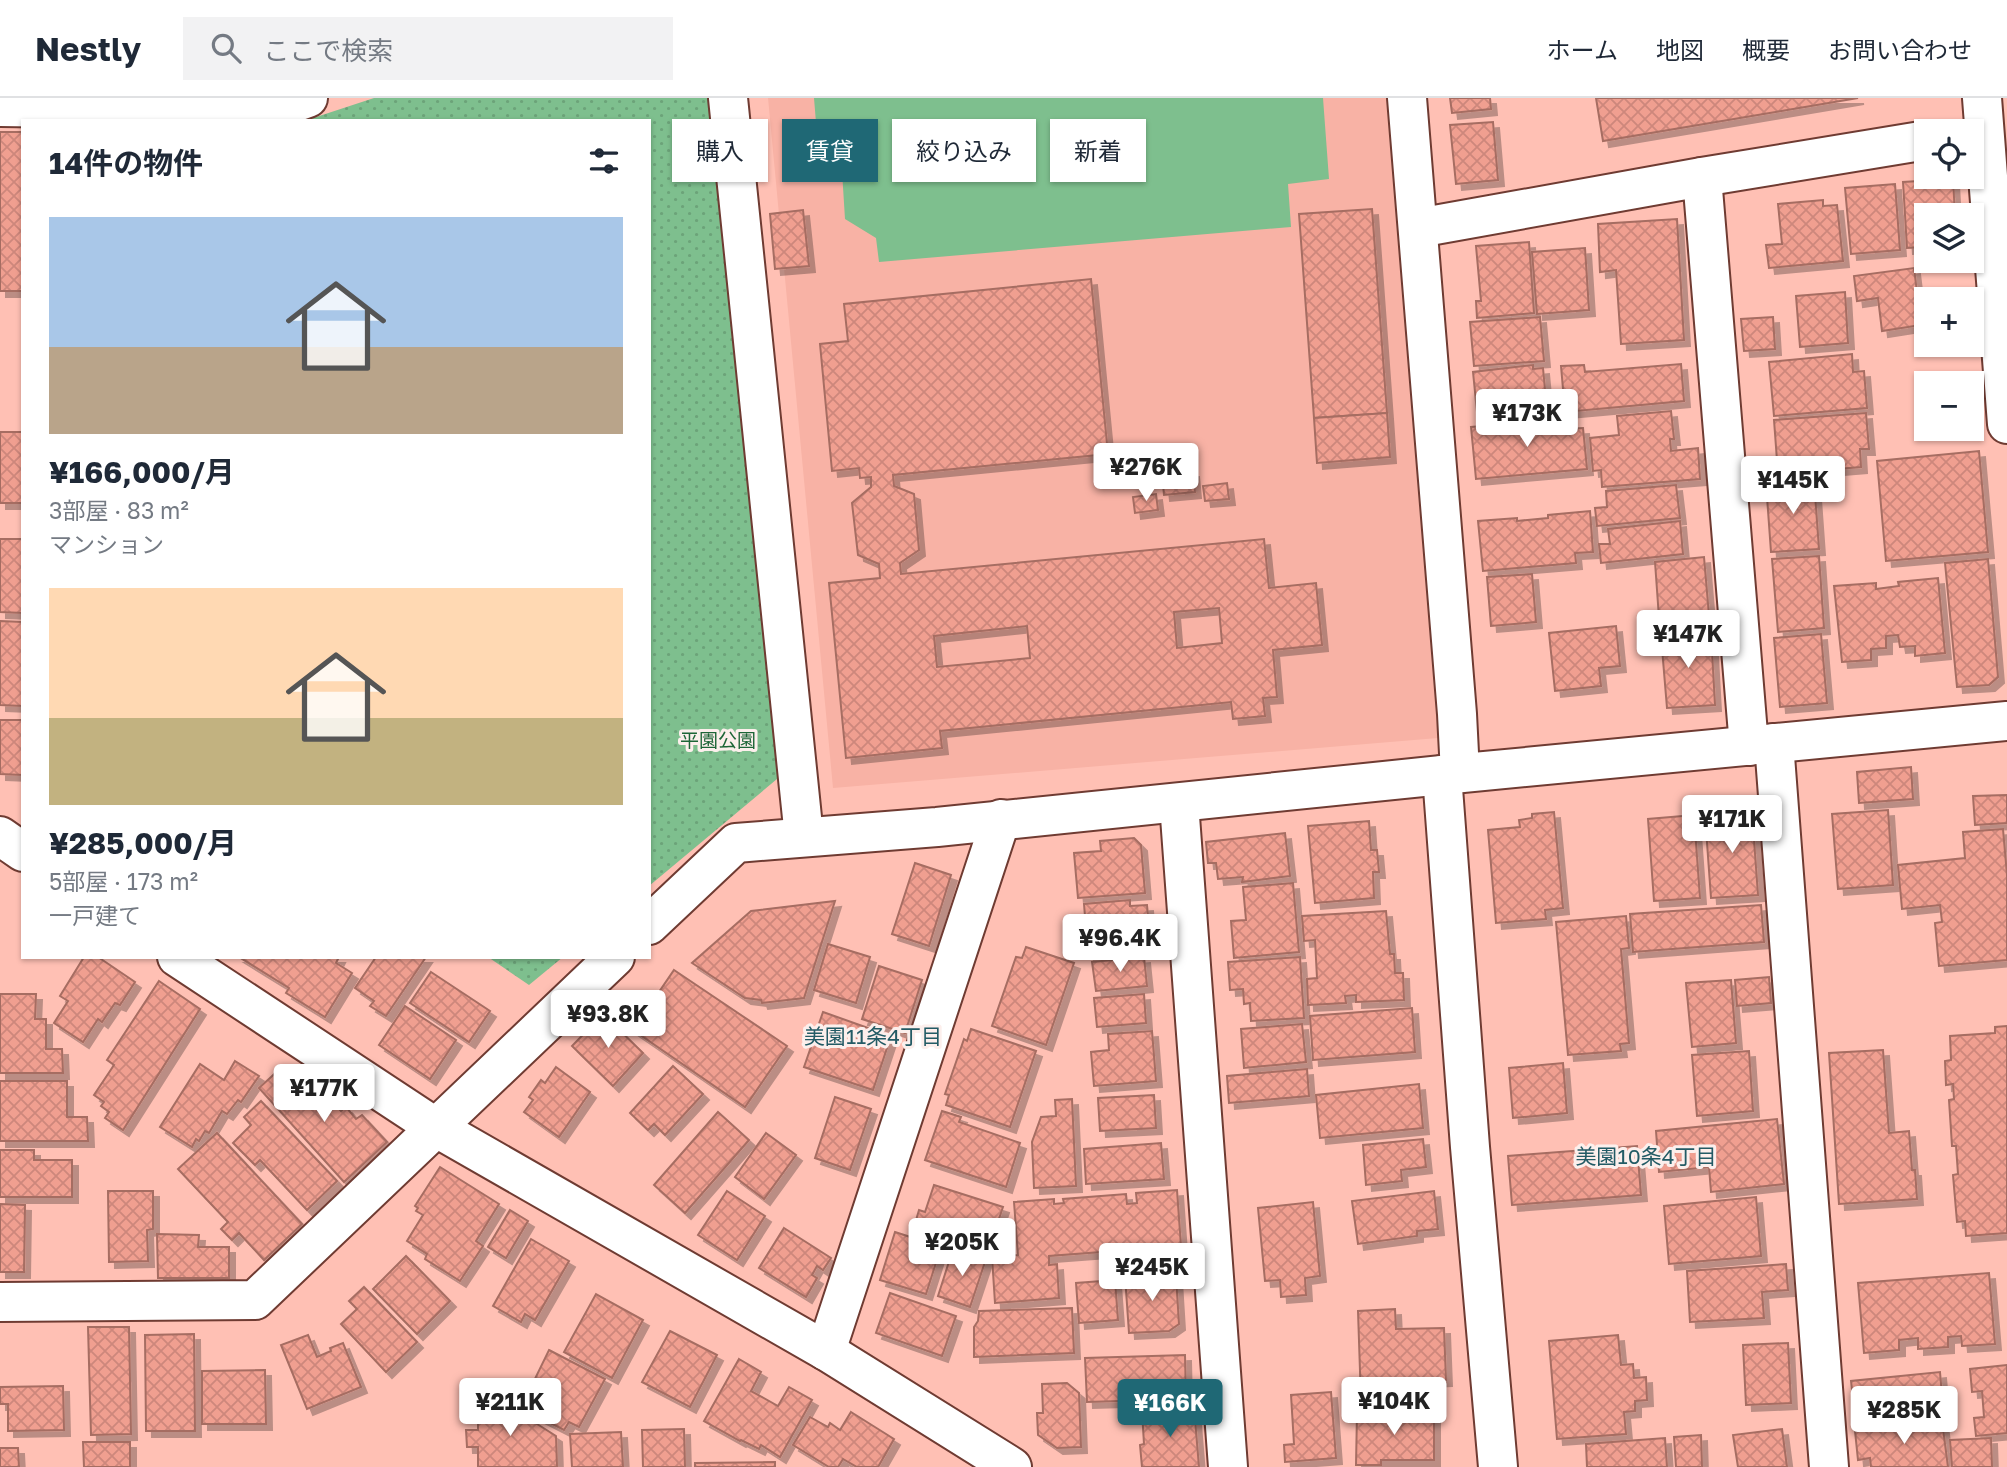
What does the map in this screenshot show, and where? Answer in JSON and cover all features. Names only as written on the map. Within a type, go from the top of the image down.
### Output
[{"type":"street","points":[[0,107],[272,110],[308,98]]},
{"type":"street","points":[[728,98],[804,837]]},
{"type":"street","points":[[1407,98],[1456,700],[1451,774],[1470,1147],[1498,1467]]},
{"type":"street","points":[[1987,121],[2007,424]]},
{"type":"street","points":[[1418,228],[1914,142]]},
{"type":"street","points":[[1702,177],[1762,745],[1829,1467]]},
{"type":"street","points":[[651,923],[736,843],[937,827],[2007,721]]},
{"type":"street","points":[[1179,803],[1228,1467]]},
{"type":"street","points":[[826,1352],[1001,819]]},
{"type":"street","points":[[0,836],[21,851]]},
{"type":"street","points":[[180,959],[436,1127],[826,1352],[1012,1467]]},
{"type":"street","points":[[0,1301],[255,1300],[613,959]]},
{"type":"shaded area","points":[[768,98],[1386,98],[1438,738],[833,788]]},
{"type":"green space","name":"平園公園","points":[[374,98],[715,98],[717,119],[672,119],[672,182],[724,182],[789,769],[651,884],[651,119],[310,119]]},
{"type":"green space","points":[[814,98],[1323,98],[1329,179],[1288,184],[1291,227],[879,262],[876,238],[845,219],[843,182],[878,182],[878,119],[816,119]]},
{"type":"green space","points":[[491,959],[561,959],[529,985]]},
{"type":"building","points":[[1450,98],[1490,98],[1491,109],[1452,113]]},
{"type":"building","points":[[1596,98],[1858,98],[1603,141]]},
{"type":"building","points":[[1493,122],[1498,180],[1456,184],[1450,125]]},
{"type":"building","points":[[0,132],[21,132],[21,291],[0,291]]},
{"type":"building","points":[[1914,181],[1914,189],[1954,189],[1954,203],[1914,203],[1914,248],[1907,248],[1903,182]]},
{"type":"building","points":[[1895,184],[1900,250],[1851,254],[1845,188]]},
{"type":"building","points":[[1823,200],[1823,206],[1837,205],[1843,261],[1769,268],[1766,245],[1782,244],[1778,204]]},
{"type":"building","points":[[1372,209],[1387,413],[1314,418],[1299,214]]},
{"type":"building","points":[[803,210],[809,266],[775,269],[770,214]]},
{"type":"building","points":[[1677,219],[1684,340],[1621,344],[1616,270],[1600,272],[1598,224]]},
{"type":"building","points":[[1529,242],[1534,313],[1477,318],[1476,301],[1481,301],[1476,246]]},
{"type":"building","points":[[1585,248],[1589,310],[1537,314],[1532,252]]},
{"type":"building","points":[[1914,268],[1916,287],[1914,287],[1914,326],[1882,331],[1878,298],[1857,301],[1854,276]]},
{"type":"building","points":[[1091,279],[1108,454],[893,475],[894,486],[914,494],[919,550],[900,563],[901,574],[1264,539],[1269,588],[1316,583],[1322,645],[1273,650],[1277,697],[1263,698],[1265,716],[1233,719],[1231,702],[940,731],[942,748],[846,758],[829,583],[880,578],[879,564],[858,555],[852,503],[871,487],[871,477],[860,478],[859,468],[832,471],[820,344],[848,341],[844,304]],"holes":[[[1219,608],[1222,643],[1177,648],[1174,612]],[[1027,626],[1030,658],[937,667],[934,636]]]},
{"type":"building","points":[[1845,292],[1848,343],[1800,347],[1796,296]]},
{"type":"building","points":[[1540,317],[1544,361],[1474,366],[1470,322]]},
{"type":"building","points":[[1773,317],[1775,349],[1744,351],[1741,319]]},
{"type":"building","points":[[1852,354],[1853,372],[1864,371],[1867,408],[1774,416],[1769,362]]},
{"type":"building","points":[[1681,364],[1684,401],[1565,412],[1561,366],[1584,365],[1585,372]]},
{"type":"building","points":[[1533,365],[1533,369],[1543,368],[1547,411],[1501,416],[1500,410],[1477,412],[1473,372]]},
{"type":"building","points":[[1671,411],[1674,439],[1670,439],[1671,451],[1698,448],[1700,479],[1602,487],[1601,470],[1593,471],[1590,438],[1619,435],[1617,416]]},
{"type":"building","points":[[1387,413],[1390,457],[1317,463],[1314,418]]},
{"type":"building","points":[[1866,413],[1869,449],[1860,449],[1861,467],[1778,474],[1774,420]]},
{"type":"building","points":[[1563,420],[1564,429],[1583,428],[1587,469],[1476,479],[1471,427]]},
{"type":"building","points":[[0,432],[21,432],[21,503],[0,503]]},
{"type":"building","points":[[1979,451],[1988,552],[1886,561],[1877,461]]},
{"type":"building","points":[[1193,471],[1195,492],[1164,495],[1162,474]]},
{"type":"building","points":[[1814,480],[1819,549],[1771,552],[1766,483]]},
{"type":"building","points":[[1227,483],[1229,499],[1205,501],[1203,486]]},
{"type":"building","points":[[1676,485],[1680,518],[1597,526],[1595,508],[1607,507],[1606,491]]},
{"type":"building","points":[[1156,494],[1158,510],[1135,513],[1133,497]]},
{"type":"building","points":[[1590,511],[1593,552],[1575,553],[1576,563],[1483,571],[1478,521],[1517,518],[1517,521]]},
{"type":"building","points":[[1680,521],[1683,554],[1601,563],[1599,544],[1610,544],[1608,529]]},
{"type":"building","points":[[0,539],[21,539],[21,613],[0,612]]},
{"type":"building","points":[[1819,556],[1824,628],[1778,632],[1772,559]]},
{"type":"building","points":[[1704,557],[1710,627],[1660,632],[1655,562]]},
{"type":"building","points":[[1988,559],[1998,677],[1989,685],[1957,687],[1945,563]]},
{"type":"building","points":[[1532,574],[1536,622],[1491,626],[1487,577]]},
{"type":"building","points":[[1938,578],[1945,653],[1915,656],[1915,646],[1900,647],[1898,635],[1886,636],[1886,648],[1871,649],[1871,660],[1842,662],[1834,586],[1876,583],[1876,589],[1899,586],[1898,582]]},
{"type":"building","points":[[0,621],[21,622],[21,706],[0,705]]},
{"type":"building","points":[[1616,626],[1620,666],[1599,668],[1601,686],[1555,691],[1549,633]]},
{"type":"building","points":[[1711,633],[1715,705],[1667,708],[1661,636]]},
{"type":"building","points":[[1821,634],[1827,703],[1780,707],[1774,638]]},
{"type":"building","points":[[0,720],[21,720],[21,775],[0,774]]},
{"type":"building","points":[[1911,767],[1913,799],[1859,803],[1857,772]]},
{"type":"building","points":[[2007,795],[2007,823],[1975,825],[1973,796]]},
{"type":"building","points":[[1888,810],[1893,885],[1838,889],[1832,814]]},
{"type":"building","points":[[1554,812],[1563,908],[1545,910],[1546,919],[1496,923],[1488,830],[1520,827],[1519,820],[1532,818],[1532,814]]},
{"type":"building","points":[[1752,812],[1758,895],[1711,898],[1705,815]]},
{"type":"building","points":[[1694,815],[1700,898],[1654,901],[1648,819]]},
{"type":"building","points":[[1369,821],[1371,850],[1377,850],[1379,872],[1373,872],[1374,898],[1315,903],[1308,826]]},
{"type":"building","points":[[2003,829],[2007,875],[2007,960],[1939,966],[1935,923],[1942,922],[1940,905],[1902,909],[1898,865],[1965,858],[1963,832]]},
{"type":"building","points":[[1285,833],[1290,876],[1242,882],[1243,877],[1218,879],[1216,863],[1208,863],[1206,842]]},
{"type":"building","points":[[1134,838],[1141,845],[1145,893],[1078,898],[1074,853],[1101,851],[1100,841]]},
{"type":"building","points":[[915,863],[951,875],[929,946],[892,934]]},
{"type":"building","points":[[1293,883],[1299,952],[1234,958],[1231,921],[1246,920],[1243,887]]},
{"type":"building","points":[[1130,900],[1130,906],[1147,905],[1151,949],[1088,954],[1084,904]]},
{"type":"building","points":[[835,901],[804,998],[762,1003],[761,1000],[745,998],[692,963],[751,911]]},
{"type":"building","points":[[1761,905],[1764,942],[1633,952],[1630,914]]},
{"type":"building","points":[[1386,911],[1390,954],[1394,954],[1395,973],[1403,973],[1404,1000],[1356,1002],[1356,995],[1345,996],[1346,1003],[1308,1005],[1307,979],[1317,978],[1315,940],[1304,941],[1302,916]]},
{"type":"building","points":[[1626,916],[1629,948],[1621,949],[1629,1043],[1620,1044],[1621,1051],[1568,1055],[1556,922]]},
{"type":"building","points":[[828,944],[870,957],[856,1003],[814,990]]},
{"type":"building","points":[[1026,947],[1074,963],[1046,1045],[992,1026],[1016,957],[1022,958]]},
{"type":"building","points":[[1144,957],[1147,986],[1096,991],[1092,962]]},
{"type":"building","points":[[1300,957],[1304,1018],[1251,1021],[1250,1003],[1244,1004],[1243,989],[1230,990],[1228,962]]},
{"type":"building","points":[[83,959],[101,959],[135,982],[120,1005],[115,1003],[102,1022],[98,1019],[83,1042],[54,1023],[68,1001],[60,996]]},
{"type":"building","points":[[242,959],[338,959],[336,963],[352,973],[325,1017],[286,993],[289,988]]},
{"type":"building","points":[[375,959],[425,959],[386,1016],[370,1006],[374,1001],[355,988]]},
{"type":"building","points":[[879,966],[922,980],[905,1033],[862,1019]]},
{"type":"building","points":[[674,970],[787,1046],[745,1107],[633,1030]]},
{"type":"building","points":[[431,972],[490,1011],[469,1042],[410,1003]]},
{"type":"building","points":[[1769,977],[1771,1003],[1737,1006],[1735,980]]},
{"type":"building","points":[[1731,980],[1736,1043],[1692,1047],[1686,983]]},
{"type":"building","points":[[159,981],[200,1009],[123,1130],[105,1118],[109,1112],[101,1106],[104,1102],[94,1095],[114,1065],[107,1060]]},
{"type":"building","points":[[0,994],[36,994],[35,1019],[46,1019],[46,1049],[62,1049],[63,1073],[0,1073]]},
{"type":"building","points":[[1144,994],[1146,1023],[1097,1027],[1094,998]]},
{"type":"building","points":[[405,1006],[456,1040],[430,1079],[379,1045]]},
{"type":"building","points":[[1412,1008],[1415,1052],[1313,1060],[1310,1016]]},
{"type":"building","points":[[823,1012],[891,1036],[873,1090],[804,1067]]},
{"type":"building","points":[[603,1014],[643,1053],[613,1086],[572,1046]]},
{"type":"building","points":[[1302,1024],[1306,1062],[1244,1068],[1241,1029]]},
{"type":"building","points":[[2007,1026],[2007,1233],[1966,1236],[1965,1221],[1957,1222],[1953,1175],[1958,1174],[1956,1146],[1952,1146],[1949,1100],[1954,1099],[1953,1084],[1946,1085],[1945,1061],[1951,1060],[1950,1036],[1995,1033],[1995,1027]]},
{"type":"building","points":[[971,1029],[1036,1051],[1010,1127],[946,1105],[949,1095],[945,1094],[964,1039],[967,1041]]},
{"type":"building","points":[[1152,1031],[1156,1081],[1094,1086],[1091,1052],[1109,1050],[1108,1034]]},
{"type":"building","points":[[1883,1050],[1889,1133],[1909,1131],[1917,1199],[1839,1204],[1829,1053]]},
{"type":"building","points":[[1749,1051],[1753,1111],[1697,1116],[1692,1055]]},
{"type":"building","points":[[235,1061],[259,1076],[241,1102],[238,1100],[227,1114],[222,1111],[209,1133],[205,1131],[192,1147],[160,1127],[200,1064],[224,1080]]},
{"type":"building","points":[[1563,1063],[1567,1113],[1513,1118],[1509,1068]]},
{"type":"building","points":[[673,1066],[703,1094],[665,1135],[654,1124],[648,1130],[630,1113]]},
{"type":"building","points":[[282,1067],[296,1082],[301,1078],[315,1094],[321,1089],[341,1111],[346,1107],[356,1119],[362,1115],[387,1142],[344,1182],[259,1088]]},
{"type":"building","points":[[556,1067],[590,1092],[559,1137],[524,1112],[533,1100],[529,1097],[541,1080],[545,1083]]},
{"type":"building","points":[[1307,1069],[1309,1096],[1229,1103],[1227,1076]]},
{"type":"building","points":[[0,1081],[67,1081],[67,1117],[87,1117],[88,1141],[0,1141]]},
{"type":"building","points":[[1419,1084],[1423,1128],[1320,1138],[1316,1095]]},
{"type":"building","points":[[1154,1095],[1156,1128],[1100,1131],[1098,1098]]},
{"type":"building","points":[[835,1097],[871,1109],[850,1170],[815,1158]]},
{"type":"building","points":[[1072,1099],[1076,1186],[1034,1188],[1032,1142],[1041,1117],[1056,1116],[1055,1100]]},
{"type":"building","points":[[261,1101],[337,1181],[307,1210],[260,1160],[255,1165],[233,1143],[251,1125],[244,1117]]},
{"type":"building","points":[[942,1111],[961,1117],[959,1122],[1020,1143],[1006,1187],[925,1160]]},
{"type":"building","points":[[718,1112],[749,1140],[685,1213],[654,1185]]},
{"type":"building","points":[[1777,1119],[1784,1184],[1711,1192],[1709,1167],[1659,1172],[1656,1131]]},
{"type":"building","points":[[217,1133],[302,1224],[264,1260],[239,1233],[232,1240],[221,1229],[228,1222],[178,1169]]},
{"type":"building","points":[[766,1133],[796,1155],[764,1199],[735,1177]]},
{"type":"building","points":[[1423,1139],[1426,1167],[1401,1170],[1402,1181],[1366,1185],[1363,1145]]},
{"type":"building","points":[[1161,1143],[1164,1179],[1086,1184],[1084,1149]]},
{"type":"building","points":[[1637,1146],[1641,1195],[1512,1205],[1508,1156]]},
{"type":"building","points":[[0,1150],[34,1150],[34,1160],[72,1160],[72,1197],[0,1197]]},
{"type":"building","points":[[440,1167],[499,1204],[476,1241],[483,1246],[460,1281],[425,1259],[427,1254],[407,1241],[423,1215],[416,1211],[418,1208],[415,1206]]},
{"type":"building","points":[[934,1185],[1003,1207],[988,1251],[914,1227],[919,1210],[925,1212]]},
{"type":"building","points":[[1177,1190],[1181,1246],[1049,1256],[1049,1265],[1057,1264],[1059,1298],[995,1303],[992,1257],[1018,1255],[1014,1202],[1054,1199],[1054,1204],[1064,1203],[1063,1199],[1126,1194],[1127,1204],[1137,1203],[1136,1193]]},
{"type":"building","points":[[108,1191],[153,1191],[153,1229],[147,1230],[148,1261],[109,1262]]},
{"type":"building","points":[[727,1191],[765,1216],[737,1260],[698,1235]]},
{"type":"building","points":[[1434,1191],[1438,1229],[1417,1231],[1417,1236],[1358,1244],[1352,1201]]},
{"type":"building","points":[[1756,1197],[1761,1256],[1669,1264],[1664,1206]]},
{"type":"building","points":[[1313,1202],[1320,1276],[1305,1278],[1306,1295],[1281,1297],[1280,1280],[1265,1281],[1258,1208]]},
{"type":"building","points":[[0,1204],[25,1205],[24,1272],[0,1272]]},
{"type":"building","points":[[510,1210],[528,1221],[506,1258],[488,1247]]},
{"type":"building","points":[[784,1228],[831,1258],[823,1270],[817,1266],[812,1275],[817,1278],[806,1297],[759,1268]]},
{"type":"building","points":[[895,1232],[941,1247],[926,1294],[880,1280]]},
{"type":"building","points":[[157,1234],[199,1235],[198,1247],[229,1247],[229,1278],[158,1278]]},
{"type":"building","points":[[531,1239],[569,1261],[535,1320],[525,1314],[521,1322],[493,1306]]},
{"type":"building","points":[[953,1249],[986,1259],[970,1307],[938,1296]]},
{"type":"building","points":[[406,1256],[450,1301],[417,1334],[373,1289]]},
{"type":"building","points":[[1786,1264],[1788,1290],[1762,1292],[1764,1318],[1690,1322],[1687,1271]]},
{"type":"building","points":[[1989,1273],[1995,1344],[1962,1346],[1961,1336],[1948,1337],[1948,1347],[1918,1349],[1918,1338],[1899,1340],[1899,1350],[1864,1353],[1858,1283]]},
{"type":"building","points":[[1158,1274],[1158,1278],[1176,1276],[1179,1324],[1169,1331],[1129,1333],[1125,1276]]},
{"type":"building","points":[[1115,1280],[1118,1320],[1079,1323],[1076,1283]]},
{"type":"building","points":[[364,1287],[417,1342],[386,1372],[341,1324],[357,1309],[349,1301]]},
{"type":"building","points":[[890,1293],[956,1316],[942,1356],[876,1333]]},
{"type":"building","points":[[596,1294],[643,1320],[612,1378],[564,1352]]},
{"type":"building","points":[[1072,1308],[1074,1353],[974,1357],[974,1327],[979,1311]]},
{"type":"building","points":[[1395,1309],[1396,1329],[1444,1328],[1446,1380],[1398,1382],[1398,1399],[1361,1401],[1358,1311]]},
{"type":"building","points":[[88,1327],[129,1327],[131,1434],[91,1435]]},
{"type":"building","points":[[670,1331],[717,1355],[690,1407],[642,1382]]},
{"type":"building","points":[[194,1334],[195,1431],[146,1431],[145,1335]]},
{"type":"building","points":[[308,1335],[317,1357],[343,1343],[361,1387],[307,1409],[281,1345]]},
{"type":"building","points":[[1618,1335],[1621,1365],[1633,1364],[1634,1378],[1646,1377],[1647,1400],[1635,1401],[1635,1411],[1624,1412],[1626,1434],[1557,1439],[1549,1341]]},
{"type":"building","points":[[1788,1343],[1791,1403],[1746,1405],[1743,1345]]},
{"type":"building","points":[[549,1350],[605,1379],[579,1427],[569,1422],[564,1430],[525,1410],[534,1391],[530,1389]]},
{"type":"building","points":[[1185,1355],[1186,1399],[1087,1402],[1085,1358]]},
{"type":"building","points":[[739,1359],[761,1372],[751,1391],[778,1406],[789,1387],[812,1400],[780,1457],[761,1445],[759,1449],[740,1441],[704,1421]]},
{"type":"building","points":[[2007,1365],[2007,1433],[1976,1436],[1974,1418],[1984,1417],[1982,1391],[1972,1392],[1970,1369]]},
{"type":"building","points":[[265,1370],[266,1424],[202,1424],[202,1371]]},
{"type":"building","points":[[1940,1372],[1943,1407],[1855,1416],[1851,1381]]},
{"type":"building","points":[[1067,1383],[1079,1393],[1081,1447],[1057,1448],[1038,1435],[1037,1413],[1043,1413],[1042,1384]]},
{"type":"building","points":[[63,1386],[64,1430],[8,1431],[8,1404],[0,1404],[0,1387]]},
{"type":"building","points":[[1331,1392],[1336,1458],[1285,1462],[1284,1445],[1294,1444],[1291,1395]]},
{"type":"building","points":[[493,1396],[556,1436],[557,1467],[478,1467],[478,1447],[467,1447],[466,1430],[478,1430],[478,1397]]},
{"type":"building","points":[[1194,1407],[1199,1467],[1142,1467],[1142,1411]]},
{"type":"building","points":[[851,1412],[894,1439],[878,1467],[857,1467],[843,1459],[838,1467],[829,1467],[793,1445],[810,1417],[828,1427],[830,1423],[840,1430]]},
{"type":"building","points":[[1357,1413],[1434,1413],[1434,1460],[1381,1460],[1381,1465],[1356,1465]]},
{"type":"building","points":[[1942,1421],[1948,1467],[1871,1467],[1870,1458],[1858,1460],[1855,1431]]},
{"type":"building","points":[[684,1429],[685,1467],[643,1467],[642,1430]]},
{"type":"building","points":[[1782,1429],[1787,1467],[1738,1467],[1733,1435]]},
{"type":"building","points":[[621,1432],[623,1467],[572,1467],[570,1434]]},
{"type":"building","points":[[1701,1435],[1702,1467],[1676,1467],[1674,1437]]},
{"type":"building","points":[[1665,1438],[1667,1467],[1587,1467],[1586,1444]]},
{"type":"building","points":[[1991,1438],[1992,1467],[1952,1467],[1950,1440]]},
{"type":"building","points":[[83,1442],[130,1442],[130,1467],[84,1467]]},
{"type":"building","points":[[0,1448],[18,1448],[19,1467],[0,1467]]},
{"type":"building","points":[[775,1462],[775,1467],[695,1467],[695,1463]]},
{"type":"district","name":"美園11条4丁目","points":[[873,1037]]},
{"type":"district","name":"美園10条4丁目","points":[[1646,1157]]}]
